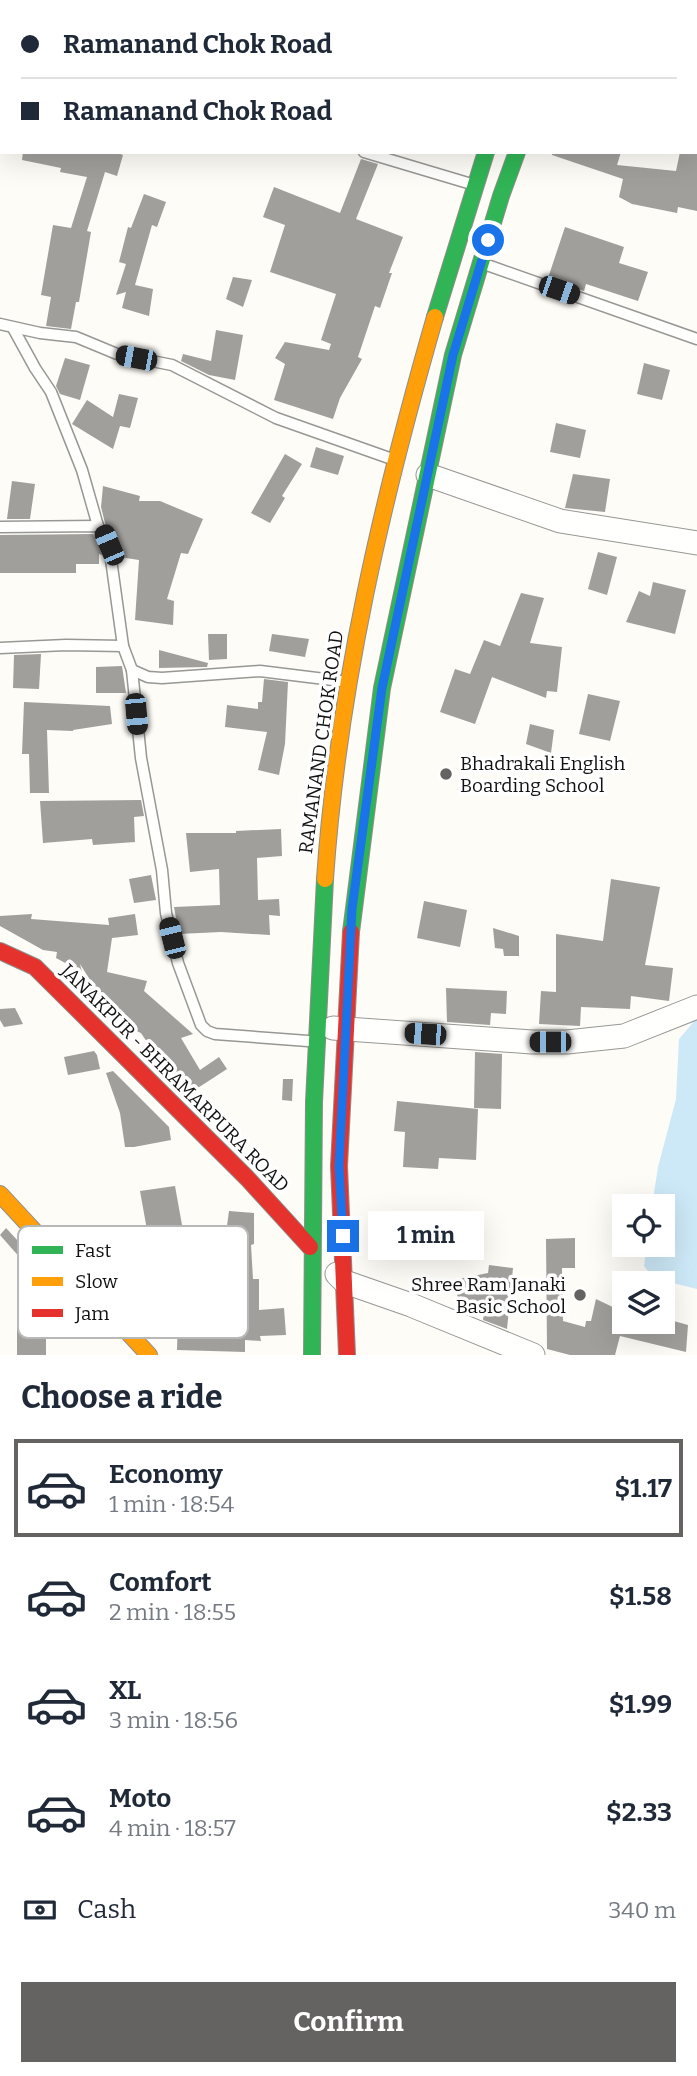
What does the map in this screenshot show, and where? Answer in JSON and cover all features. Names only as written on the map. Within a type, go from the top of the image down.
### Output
[{"type":"main road","name":"RAMANAND CHOK ROAD","points":[[312,1355],[310,1247],[324,869],[348,682],[366,585],[396,461],[438,302],[485,154]]},
{"type":"main road","points":[[347,1355],[339,1166],[345,1028],[352,909],[382,688],[453,355],[516,154]]},
{"type":"main road","name":"JANAKPUR - BHRAMARPURA ROAD","points":[[0,951],[35,967],[247,1178],[310,1247]]},
{"type":"main road","points":[[0,1194],[30,1226]]},
{"type":"main road","points":[[133,1338],[149,1355]]},
{"type":"street","points":[[428,475],[560,521],[697,543]]},
{"type":"street","points":[[316,1034],[345,1028],[532,1042],[567,1042],[624,1036],[697,1007]]},
{"type":"street","points":[[310,1247],[345,1282],[411,1305],[533,1355]]},
{"type":"lane","points":[[371,154],[475,185]]},
{"type":"lane","points":[[481,263],[697,339]]},
{"type":"lane","points":[[0,324],[76,337],[117,354],[172,365],[276,418],[396,461]]},
{"type":"lane","points":[[13,328],[51,392],[82,470],[98,526],[109,545],[123,646],[132,670],[141,758],[162,870],[166,913],[178,963],[201,1024],[207,1031],[215,1034],[316,1034]]},
{"type":"lane","points":[[0,527],[98,526]]},
{"type":"lane","points":[[0,648],[123,646]]},
{"type":"lane","points":[[132,670],[148,677],[162,678],[260,671],[348,682]]},
{"type":"water","points":[[697,1018],[697,1289],[675,1284],[675,1271],[648,1271],[644,1266],[645,1257],[675,1257],[675,1194],[654,1194],[676,1099],[679,1039]]},
{"type":"building","points":[[23,154],[123,155],[117,176],[105,172],[87,231],[91,232],[79,302],[76,302],[71,329],[46,326],[51,297],[41,295],[53,225],[71,228],[87,177],[60,172],[61,168],[22,160]]},
{"type":"building","points":[[620,154],[617,165],[676,171],[680,154],[697,154],[697,211],[678,207],[677,213],[632,204],[619,197],[623,179],[552,155]]},
{"type":"building","points":[[361,159],[378,164],[356,219],[403,237],[389,273],[392,273],[380,308],[375,306],[358,357],[362,359],[340,398],[333,419],[274,400],[285,364],[275,358],[285,342],[329,350],[331,344],[321,340],[336,294],[270,272],[285,225],[263,217],[274,187],[340,213]]},
{"type":"building","points":[[144,194],[166,202],[157,227],[152,225],[135,285],[153,289],[149,316],[122,308],[126,292],[116,295],[126,264],[119,262],[128,227],[131,228]]},
{"type":"building","points":[[565,227],[624,247],[619,263],[648,272],[638,301],[586,284],[584,291],[548,278]]},
{"type":"building","points":[[233,277],[252,280],[243,307],[226,299]]},
{"type":"building","points":[[216,330],[243,335],[235,380],[209,375],[181,361],[183,354],[211,361]]},
{"type":"building","points":[[65,358],[90,365],[80,400],[60,394],[56,386]]},
{"type":"building","points":[[644,363],[670,370],[662,400],[637,394]]},
{"type":"building","points":[[119,394],[138,398],[130,428],[120,426],[113,449],[72,424],[87,400],[113,417]]},
{"type":"building","points":[[556,423],[586,430],[580,458],[550,452]]},
{"type":"building","points":[[316,447],[344,456],[338,475],[310,467]]},
{"type":"building","points":[[285,454],[302,464],[282,496],[285,498],[270,523],[251,513]]},
{"type":"building","points":[[573,474],[610,479],[605,512],[565,508]]},
{"type":"building","points":[[12,481],[35,484],[30,519],[7,519]]},
{"type":"building","points":[[103,486],[140,496],[139,501],[160,501],[203,519],[188,554],[181,553],[167,599],[174,601],[173,625],[135,620],[139,560],[119,557],[116,542],[105,523],[101,507]]},
{"type":"building","points":[[93,534],[101,548],[99,564],[76,564],[76,573],[0,573],[0,535]]},
{"type":"building","points":[[598,552],[617,557],[607,595],[588,589]]},
{"type":"building","points":[[653,582],[686,590],[675,634],[626,622],[639,591],[650,596]]},
{"type":"building","points":[[521,593],[544,598],[530,643],[562,647],[557,692],[547,691],[546,698],[492,677],[475,724],[440,712],[455,669],[470,674],[484,640],[500,646]]},
{"type":"building","points":[[208,634],[227,634],[227,659],[209,660]]},
{"type":"building","points":[[272,634],[309,639],[305,657],[269,651]]},
{"type":"building","points":[[159,650],[208,663],[207,667],[159,668]]},
{"type":"building","points":[[41,654],[39,689],[13,688],[14,655]]},
{"type":"building","points":[[122,666],[126,693],[96,693],[96,667]]},
{"type":"building","points":[[264,679],[288,682],[285,744],[279,775],[258,770],[267,732],[225,727],[227,705],[258,709],[258,702],[262,702]]},
{"type":"building","points":[[588,694],[620,701],[610,741],[579,734]]},
{"type":"building","points":[[24,702],[110,706],[112,724],[73,731],[47,730],[49,793],[30,793],[29,754],[22,754]]},
{"type":"building","points":[[530,724],[554,730],[551,753],[526,744]]},
{"type":"building","points":[[141,800],[144,816],[134,817],[135,842],[93,845],[92,839],[43,843],[40,801]]},
{"type":"building","points":[[281,829],[282,856],[257,858],[258,900],[279,899],[280,916],[269,915],[270,935],[221,932],[179,934],[174,907],[220,905],[219,869],[190,872],[186,833],[236,833]]},
{"type":"building","points":[[151,875],[156,900],[134,903],[129,879]]},
{"type":"building","points":[[611,879],[660,887],[645,965],[673,968],[669,1001],[631,996],[630,1009],[581,1007],[580,1026],[539,1024],[541,991],[556,992],[556,934],[603,941]]},
{"type":"building","points":[[424,901],[467,910],[460,947],[417,938]]},
{"type":"building","points":[[32,914],[31,919],[109,925],[108,918],[135,914],[138,935],[112,938],[107,972],[147,981],[144,991],[193,1034],[181,1038],[200,1070],[219,1057],[227,1069],[190,1093],[184,1084],[181,1086],[153,1059],[157,1057],[141,1033],[117,1023],[80,964],[82,972],[56,958],[57,952],[43,950],[0,926],[0,916]]},
{"type":"building","points":[[493,928],[519,936],[519,956],[504,956],[503,949],[495,948]]},
{"type":"building","points":[[446,988],[507,991],[506,1014],[491,1013],[490,1025],[447,1022]]},
{"type":"building","points":[[15,1008],[23,1024],[4,1027],[0,1020],[0,1009]]},
{"type":"building","points":[[94,1051],[100,1069],[68,1075],[64,1057]]},
{"type":"building","points":[[475,1052],[502,1054],[501,1109],[474,1108]]},
{"type":"building","points":[[113,1071],[169,1127],[171,1140],[125,1147],[120,1113],[106,1073]]},
{"type":"building","points":[[283,1079],[293,1079],[292,1101],[282,1100]]},
{"type":"building","points":[[397,1101],[478,1109],[476,1160],[439,1158],[438,1169],[403,1167],[405,1132],[394,1131]]},
{"type":"building","points":[[175,1186],[182,1226],[146,1226],[140,1191]]},
{"type":"building","points":[[229,1211],[254,1213],[254,1244],[251,1245],[253,1279],[259,1279],[259,1310],[284,1308],[286,1335],[260,1336],[261,1341],[245,1340],[245,1352],[177,1350],[177,1338],[248,1338],[248,1226],[227,1226]]},
{"type":"building","points":[[6,1228],[18,1241],[18,1255],[0,1235]]},
{"type":"building","points":[[575,1238],[575,1268],[562,1268],[563,1321],[585,1327],[586,1321],[591,1321],[596,1299],[612,1307],[612,1334],[675,1334],[675,1321],[688,1325],[686,1352],[620,1336],[615,1355],[570,1355],[547,1349],[546,1239]]},
{"type":"building","points":[[489,1265],[513,1268],[507,1329],[483,1320],[485,1306],[457,1301],[458,1279],[488,1273]]},
{"type":"building","points":[[18,1319],[18,1338],[46,1338],[46,1355],[17,1355]]},
{"type":"traffic: fast","points":[[435,317],[485,154]]},
{"type":"traffic: fast","points":[[351,932],[382,688],[453,355],[516,154]]},
{"type":"traffic: fast","points":[[312,1355],[314,1102],[325,879]]},
{"type":"traffic: slow","points":[[325,879],[340,736],[365,595],[397,456],[435,317]]},
{"type":"traffic: slow","points":[[0,1194],[30,1226]]},
{"type":"traffic: slow","points":[[133,1338],[149,1355]]},
{"type":"traffic: jam","points":[[347,1355],[339,1166],[351,932]]},
{"type":"traffic: jam","points":[[0,951],[35,967],[247,1178],[310,1247]]},
{"type":"place","name":"Bhadrakali English Boarding School","points":[[446,774]]},
{"type":"place","name":"Shree Ram Janaki Basic School","points":[[580,1295]]},
{"type":"route","points":[[343,1236],[339,1166],[352,909],[382,688],[453,355],[488,240]]}]
